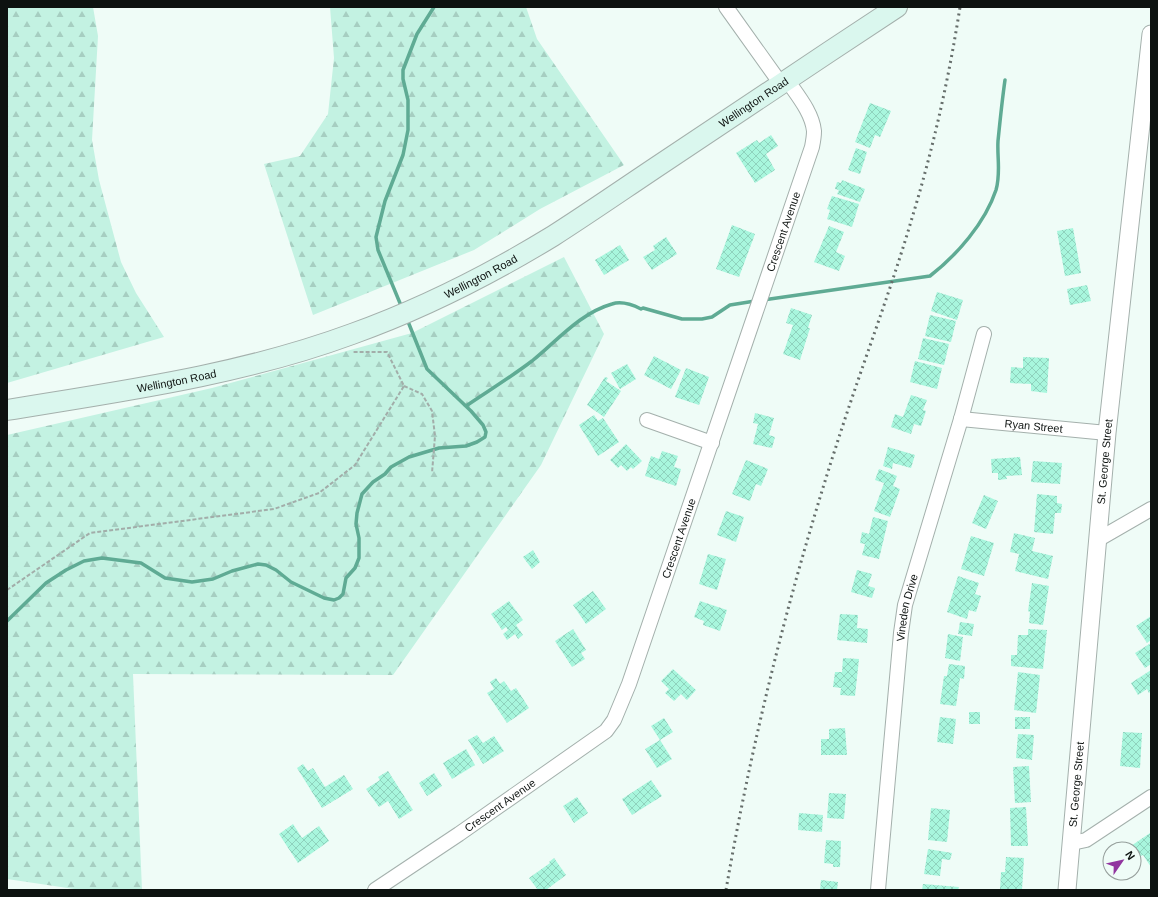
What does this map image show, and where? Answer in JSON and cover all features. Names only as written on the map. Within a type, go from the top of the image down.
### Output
[{"type":"main road","name":"Wellington Road","points":[[7,410],[133,390],[239,369],[321,345],[406,313],[462,287],[553,236],[897,7]]},
{"type":"street","name":"Crescent Avenue","points":[[375,890],[459,834],[606,731],[614,720],[629,684],[812,147],[814,131],[810,117],[803,102],[784,82],[726,7]]},
{"type":"street","name":"St. George Street","points":[[1068,890],[1107,433],[1151,34]]},
{"type":"street","name":"Vineden Drive","points":[[878,890],[900,633],[905,605],[961,419],[984,334]]},
{"type":"street","name":"Ryan Street","points":[[961,419],[1107,433]]},
{"type":"street","points":[[647,420],[712,443]]},
{"type":"street","points":[[1099,539],[1151,509]]},
{"type":"street","points":[[1072,843],[1086,840],[1151,797]]},
{"type":"path","points":[[349,352],[387,352],[404,386],[422,394],[432,411],[435,436],[432,473]]},
{"type":"path","points":[[7,590],[90,533],[274,509],[319,493],[355,465],[404,386]]},
{"type":"green space","points":[[7,7],[93,7],[98,36],[92,140],[99,180],[121,262],[136,293],[164,337],[7,383]]},
{"type":"green space","points":[[330,7],[526,7],[537,39],[624,165],[540,209],[474,250],[313,315],[264,164],[300,156],[328,114],[334,58]]},
{"type":"green space","points":[[564,257],[604,334],[541,465],[393,675],[133,674],[142,890],[81,890],[7,879],[7,435],[212,388],[412,333]]},
{"type":"building","points":[[870,103],[891,111],[880,137],[875,135],[870,148],[855,142]]},
{"type":"building","points":[[771,135],[778,146],[766,154],[775,170],[755,183],[736,153],[757,140],[759,143]]},
{"type":"building","points":[[856,148],[867,152],[860,174],[848,170]]},
{"type":"building","points":[[842,180],[865,189],[860,202],[837,194],[839,190],[835,189],[837,182],[841,183]]},
{"type":"building","points":[[832,196],[859,204],[852,227],[827,219],[830,210],[827,209]]},
{"type":"building","points":[[732,225],[755,234],[739,277],[716,269]]},
{"type":"building","points":[[829,226],[844,232],[836,252],[845,256],[839,271],[814,262]]},
{"type":"building","points":[[1073,228],[1081,273],[1065,276],[1057,231]]},
{"type":"building","points":[[666,237],[677,254],[652,270],[643,257],[655,250],[653,246]]},
{"type":"building","points":[[620,245],[629,260],[604,275],[595,260]]},
{"type":"building","points":[[1087,285],[1091,301],[1070,305],[1067,289]]},
{"type":"building","points":[[937,292],[963,300],[957,320],[931,311]]},
{"type":"building","points":[[791,308],[812,315],[808,328],[810,328],[800,360],[783,354],[793,325],[786,323]]},
{"type":"building","points":[[930,315],[956,321],[951,342],[925,336]]},
{"type":"building","points":[[923,338],[949,344],[944,365],[918,359]]},
{"type":"building","points":[[654,356],[681,370],[671,389],[644,375]]},
{"type":"building","points":[[1023,357],[1049,358],[1047,393],[1031,391],[1031,384],[1010,383],[1011,367],[1023,368]]},
{"type":"building","points":[[915,361],[942,368],[937,389],[910,382]]},
{"type":"building","points":[[627,364],[636,379],[620,389],[611,373]]},
{"type":"building","points":[[686,368],[709,377],[699,405],[675,397]]},
{"type":"building","points":[[605,377],[608,378],[606,381],[621,391],[604,417],[587,405]]},
{"type":"building","points":[[911,395],[927,400],[923,410],[926,411],[921,426],[914,424],[911,434],[891,427],[895,414],[903,417]]},
{"type":"building","points":[[755,413],[774,418],[769,435],[775,437],[772,448],[753,444],[758,424],[753,423]]},
{"type":"building","points":[[594,415],[598,421],[603,418],[619,442],[598,456],[579,425]]},
{"type":"building","points":[[626,444],[642,461],[633,469],[631,467],[627,471],[621,465],[618,468],[610,460]]},
{"type":"building","points":[[888,447],[915,455],[911,468],[893,463],[892,469],[883,466]]},
{"type":"building","points":[[662,451],[678,456],[674,467],[681,469],[676,486],[645,476],[651,456],[659,459]]},
{"type":"building","points":[[1020,457],[1022,475],[1006,476],[1007,479],[998,480],[998,473],[992,473],[991,459]]},
{"type":"building","points":[[746,460],[768,469],[761,486],[756,484],[750,501],[732,494]]},
{"type":"building","points":[[1033,461],[1062,463],[1060,484],[1031,482]]},
{"type":"building","points":[[879,469],[897,476],[893,486],[900,489],[890,517],[874,511],[884,483],[875,480]]},
{"type":"building","points":[[1037,494],[1057,496],[1057,503],[1062,504],[1061,513],[1055,513],[1053,534],[1034,532]]},
{"type":"building","points":[[984,495],[998,501],[986,529],[972,523]]},
{"type":"building","points":[[726,511],[744,517],[736,542],[717,535]]},
{"type":"building","points":[[873,517],[888,521],[879,559],[862,555],[865,544],[860,543],[862,532],[869,534]]},
{"type":"building","points":[[1014,533],[1035,538],[1032,551],[1053,556],[1048,579],[1015,571],[1019,554],[1010,552]]},
{"type":"building","points":[[971,536],[994,543],[984,576],[961,569]]},
{"type":"building","points":[[533,550],[540,562],[532,569],[523,557]]},
{"type":"building","points":[[708,554],[726,559],[717,590],[699,584]]},
{"type":"building","points":[[857,570],[872,574],[868,586],[875,588],[872,598],[851,592]]},
{"type":"building","points":[[958,576],[979,583],[975,594],[981,596],[976,612],[969,610],[967,619],[947,612]]},
{"type":"building","points":[[1032,583],[1049,586],[1043,625],[1029,623],[1030,612],[1028,611]]},
{"type":"building","points":[[593,591],[606,609],[586,624],[573,605]]},
{"type":"building","points":[[509,601],[523,620],[516,625],[523,635],[518,639],[515,634],[507,640],[503,634],[508,630],[506,627],[502,630],[491,614]]},
{"type":"building","points":[[700,601],[727,610],[720,631],[703,625],[704,621],[694,617]]},
{"type":"building","points":[[840,614],[858,615],[857,628],[868,629],[867,643],[837,640]]},
{"type":"building","points":[[1151,616],[1151,640],[1147,643],[1136,626]]},
{"type":"building","points":[[960,622],[974,624],[972,636],[958,634]]},
{"type":"building","points":[[573,629],[586,650],[581,653],[585,659],[572,667],[555,641]]},
{"type":"building","points":[[1028,629],[1047,630],[1043,669],[1011,666],[1011,655],[1017,655],[1018,635],[1028,635]]},
{"type":"building","points":[[948,634],[963,637],[960,661],[945,658]]},
{"type":"building","points":[[1151,643],[1151,664],[1145,668],[1135,653]]},
{"type":"building","points":[[843,658],[859,659],[855,696],[840,695],[841,688],[833,687],[835,672],[842,672]]},
{"type":"building","points":[[949,664],[965,666],[964,679],[960,678],[956,706],[940,704],[944,676],[947,676]]},
{"type":"building","points":[[673,669],[696,690],[687,700],[681,694],[674,701],[665,693],[669,689],[661,681]]},
{"type":"building","points":[[1151,670],[1151,691],[1149,693],[1147,689],[1138,695],[1131,683]]},
{"type":"building","points":[[1018,672],[1040,675],[1036,713],[1014,710]]},
{"type":"building","points":[[496,678],[500,684],[504,681],[511,691],[516,688],[529,708],[507,723],[487,693],[494,689],[490,682]]},
{"type":"building","points":[[969,712],[980,712],[980,724],[969,724]]},
{"type":"building","points":[[940,717],[956,719],[953,744],[937,742]]},
{"type":"building","points":[[1015,717],[1030,717],[1030,729],[1015,729]]},
{"type":"building","points":[[664,718],[673,732],[660,740],[651,726]]},
{"type":"building","points":[[845,728],[847,755],[821,755],[821,739],[829,739],[829,729]]},
{"type":"building","points":[[1123,732],[1142,733],[1140,768],[1120,766]]},
{"type":"building","points":[[1018,734],[1034,735],[1032,760],[1016,758]]},
{"type":"building","points":[[477,735],[483,743],[494,736],[504,751],[483,764],[468,740]]},
{"type":"building","points":[[660,740],[672,759],[657,768],[645,749]]},
{"type":"building","points":[[466,749],[475,765],[452,779],[443,763]]},
{"type":"building","points":[[303,764],[308,771],[313,768],[325,787],[344,775],[353,789],[322,808],[297,768]]},
{"type":"building","points":[[1029,766],[1031,802],[1015,803],[1013,767]]},
{"type":"building","points":[[388,771],[413,810],[399,819],[388,801],[379,807],[366,789],[380,780],[378,777]]},
{"type":"building","points":[[434,773],[442,786],[427,796],[419,783]]},
{"type":"building","points":[[651,780],[662,796],[632,815],[622,799]]},
{"type":"building","points":[[829,793],[846,794],[844,819],[827,818]]},
{"type":"building","points":[[577,797],[588,813],[574,823],[563,806]]},
{"type":"building","points":[[1026,807],[1028,846],[1011,846],[1010,808]]},
{"type":"building","points":[[931,808],[950,810],[947,842],[928,840]]},
{"type":"building","points":[[799,813],[823,815],[822,832],[798,830]]},
{"type":"building","points":[[293,824],[302,838],[319,826],[329,841],[298,863],[279,834]]},
{"type":"building","points":[[1150,833],[1151,867],[1142,856],[1142,841],[1138,841]]},
{"type":"building","points":[[826,840],[841,841],[840,867],[833,867],[833,864],[824,863]]},
{"type":"building","points":[[928,849],[952,853],[950,860],[942,859],[940,876],[924,874]]},
{"type":"building","points":[[1006,857],[1024,858],[1022,890],[1000,890],[1001,872],[1005,872]]},
{"type":"building","points":[[554,858],[566,875],[546,890],[538,890],[529,878],[550,863],[549,862]]},
{"type":"building","points":[[821,880],[838,882],[837,890],[820,890]]},
{"type":"building","points":[[923,884],[959,887],[958,890],[922,890]]},
{"type":"waterway","points":[[402,308],[378,250],[376,237],[385,201],[403,155],[408,130],[408,100],[403,79],[403,70],[417,34],[434,7]]},
{"type":"waterway","points":[[763,300],[930,276],[940,268],[969,238],[985,214],[996,190],[999,172],[998,141],[1005,80]]},
{"type":"waterway","points":[[466,406],[524,367],[569,328],[600,308],[616,303],[623,303],[682,319],[702,319],[712,317],[730,305],[755,301]]},
{"type":"waterway","points":[[7,621],[46,583],[66,570],[84,561],[102,558],[141,563],[165,578],[192,582],[213,579],[232,571],[258,564],[266,565],[276,570],[291,582],[324,598],[334,600],[339,598],[343,594],[346,578],[355,568],[359,558],[359,538],[356,524],[362,494],[373,482],[385,474],[391,467],[409,457],[439,448],[466,446],[485,437],[486,432],[483,425],[471,411],[427,369],[407,319]]},
{"type":"railway","points":[[726,890],[748,774],[790,601],[823,487],[904,245],[920,192],[940,113],[960,7]]}]
